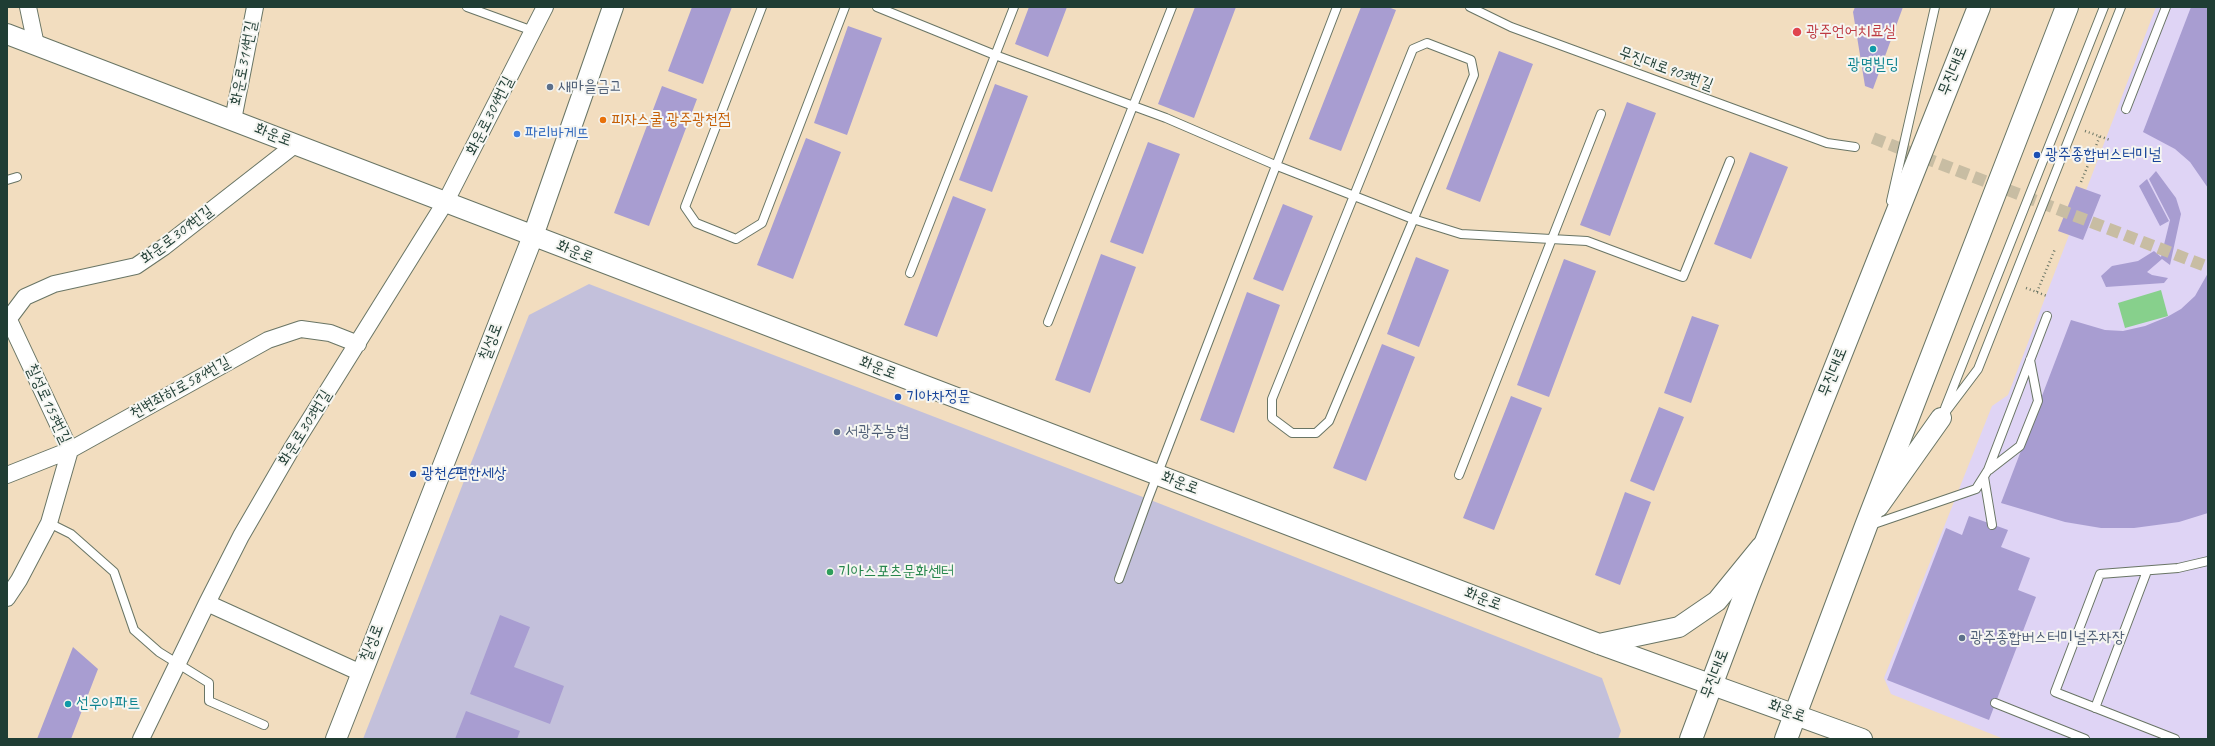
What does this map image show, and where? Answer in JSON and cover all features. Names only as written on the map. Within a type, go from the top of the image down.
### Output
[{"type":"main road","name":"무진대로","points":[[1690,739],[1767,539],[1979,7]]},
{"type":"main road","points":[[1786,739],[2067,7]]},
{"type":"street","points":[[28,7],[36,45]]},
{"type":"street","name":"화운로314번길","points":[[233,120],[255,7]]},
{"type":"street","name":"화운로304번길","points":[[446,201],[545,7]]},
{"type":"street","name":"칠성로","points":[[336,739],[533,236],[613,7]]},
{"type":"street","name":"화운로","points":[[7,34],[1599,644],[1862,739]]},
{"type":"street","name":"화운로309번길","points":[[8,321],[25,297],[54,284],[136,266],[164,247],[296,144]]},
{"type":"street","name":"화운로303번길","points":[[141,739],[241,536],[284,461],[446,201]]},
{"type":"street","name":"칠성로153번길","points":[[7,598],[19,580],[49,523],[70,450],[8,321]]},
{"type":"street","name":"천변좌하로584번길","points":[[7,474],[70,450],[268,340],[301,329],[330,333],[358,344]]},
{"type":"street","points":[[1868,523],[1941,418]]},
{"type":"street","points":[[1599,644],[1679,627],[1717,601],[1767,539]]},
{"type":"street","name":"칠성로","points":[[207,603],[361,673]]},
{"type":"lane","points":[[467,7],[533,31]]},
{"type":"lane","points":[[762,7],[685,207],[696,223],[736,239],[762,223],[845,7]]},
{"type":"lane","points":[[877,7],[996,55],[1132,106],[1275,165],[1413,219],[1461,234],[1587,241],[1683,277],[1730,161]]},
{"type":"lane","points":[[910,273],[1014,7]]},
{"type":"lane","points":[[1048,322],[1172,7]]},
{"type":"lane","points":[[1120,579],[1157,474],[1337,7]]},
{"type":"lane","name":"무진대로903번길","points":[[1470,7],[1511,27],[1812,138],[1827,143],[1855,147]]},
{"type":"lane","points":[[1878,259],[1935,7]]},
{"type":"lane","points":[[1941,418],[2104,7]]},
{"type":"lane","points":[[1941,418],[1978,369],[2121,7]]},
{"type":"lane","points":[[2126,109],[2166,7]]},
{"type":"lane","points":[[1428,43],[1471,60],[1474,75],[1413,219],[1329,421],[1316,433],[1292,433],[1272,418],[1272,399],[1413,49],[1428,43]]},
{"type":"lane","points":[[1460,475],[1550,240],[1601,114]]},
{"type":"lane","points":[[7,180],[17,177]]},
{"type":"lane","points":[[1868,523],[1976,489],[1986,474],[2047,316]]},
{"type":"lane","points":[[1986,474],[2020,446],[2038,401],[2030,360]]},
{"type":"lane","points":[[1986,474],[1992,525]]},
{"type":"lane","points":[[49,523],[71,534],[114,572],[134,630],[159,652],[178,662],[209,683],[209,700],[264,725]]},
{"type":"lane","points":[[2175,739],[2055,692],[2100,574],[2178,568],[2208,561]]},
{"type":"lane","points":[[2095,708],[2147,571]]},
{"type":"lane","points":[[1995,703],[2085,739]]},
{"type":"path","points":[[2074,127],[2110,140]]},
{"type":"path","points":[[2082,182],[2100,136]]},
{"type":"path","points":[[2037,292],[2055,249]]},
{"type":"path","points":[[2026,288],[2047,296]]},
{"type":"shaded area","points":[[2156,7],[2208,7],[2208,739],[2004,739],[1891,694],[1884,678],[1992,406],[2008,395]]},
{"type":"shaded area","points":[[589,284],[1148,499],[1602,678],[1621,731],[1618,739],[363,739],[529,315]]},
{"type":"green space","points":[[2161,290],[2168,316],[2125,328],[2118,303]]},
{"type":"building","points":[[692,7],[732,7],[703,84],[668,71]]},
{"type":"building","points":[[1029,7],[1067,7],[1048,57],[1015,44]]},
{"type":"building","points":[[1195,7],[1236,7],[1194,118],[1158,104]]},
{"type":"building","points":[[1361,7],[1388,7],[1396,10],[1341,151],[1309,139]]},
{"type":"building","name":"광명빌딩","points":[[1855,7],[1903,7],[1873,89],[1865,86],[1853,12]]},
{"type":"building","points":[[2191,7],[2208,7],[2208,188],[2190,162],[2175,149],[2143,132]]},
{"type":"building","points":[[848,26],[882,38],[847,135],[814,123]]},
{"type":"building","points":[[1499,51],[1533,64],[1480,202],[1446,189]]},
{"type":"building","points":[[995,84],[1028,96],[992,192],[959,180]]},
{"type":"building","points":[[662,86],[697,99],[649,226],[614,213]]},
{"type":"building","points":[[1627,102],[1656,113],[1610,236],[1580,225]]},
{"type":"building","points":[[806,138],[841,152],[793,279],[757,265]]},
{"type":"building","points":[[1148,142],[1180,154],[1143,254],[1110,242]]},
{"type":"building","points":[[1750,152],[1788,167],[1751,259],[1714,244]]},
{"type":"building","points":[[2156,171],[2176,198],[2181,214],[2170,265],[2162,259],[2147,272],[2152,275],[2168,278],[2164,283],[2106,287],[2101,276],[2112,266],[2138,261],[2154,251],[2161,257],[2170,220],[2149,179]]},
{"type":"building","points":[[2147,179],[2169,221],[2160,226],[2139,186]]},
{"type":"building","points":[[2076,186],[2101,195],[2083,240],[2058,231]]},
{"type":"building","points":[[953,196],[986,209],[937,337],[904,325]]},
{"type":"building","points":[[1283,204],[1313,216],[1283,291],[1253,279]]},
{"type":"building","points":[[1101,254],[1136,267],[1090,393],[1055,380]]},
{"type":"building","points":[[1416,257],[1449,270],[1419,347],[1387,334]]},
{"type":"building","points":[[1564,259],[1596,271],[1549,397],[1517,385]]},
{"type":"building","points":[[2208,273],[2208,513],[2179,522],[2134,528],[2101,528],[2065,522],[2001,503],[2071,320],[2105,330],[2123,331],[2145,326],[2167,317],[2181,309],[2195,296]]},
{"type":"building","points":[[1247,292],[1280,305],[1234,433],[1200,420]]},
{"type":"building","points":[[1692,316],[1719,325],[1691,403],[1664,393]]},
{"type":"building","points":[[1382,344],[1415,357],[1366,481],[1333,468]]},
{"type":"building","points":[[1511,396],[1542,408],[1494,530],[1463,518]]},
{"type":"building","points":[[1659,407],[1684,417],[1654,491],[1630,481]]},
{"type":"building","points":[[1625,492],[1651,502],[1620,585],[1595,575]]},
{"type":"building","name":"광주종합버스터미널주차장","points":[[1969,516],[2008,530],[2001,547],[2030,558],[2018,590],[2036,597],[1989,720],[1887,680],[1946,528],[1962,535]]},
{"type":"building","points":[[500,615],[530,627],[514,667],[564,686],[550,724],[470,694]]},
{"type":"building","name":"선우아파트","points":[[73,647],[98,669],[71,739],[37,739]]},
{"type":"building","points":[[466,711],[520,731],[517,739],[455,739]]},
{"type":"tunnel","points":[[1873,138],[2208,267]]},
{"type":"place","name":"광주언어치료실","points":[[1797,32]]},
{"type":"place","name":"광명빌딩","points":[[1873,49]]},
{"type":"place","name":"새마을금고","points":[[550,87]]},
{"type":"place","name":"피자스쿨 광주광천점","points":[[603,120]]},
{"type":"place","name":"파리바게뜨","points":[[517,134]]},
{"type":"place","name":"광주종합버스터미널","points":[[2037,155]]},
{"type":"place","name":"기아차정문","points":[[898,397]]},
{"type":"place","name":"서광주농협","points":[[837,432]]},
{"type":"place","name":"광천E편한세상","points":[[413,474]]},
{"type":"place","name":"기아스포츠문화센터","points":[[830,572]]},
{"type":"place","name":"광주종합버스터미널주차장","points":[[1962,638]]},
{"type":"place","name":"선우아파트","points":[[68,704]]}]
